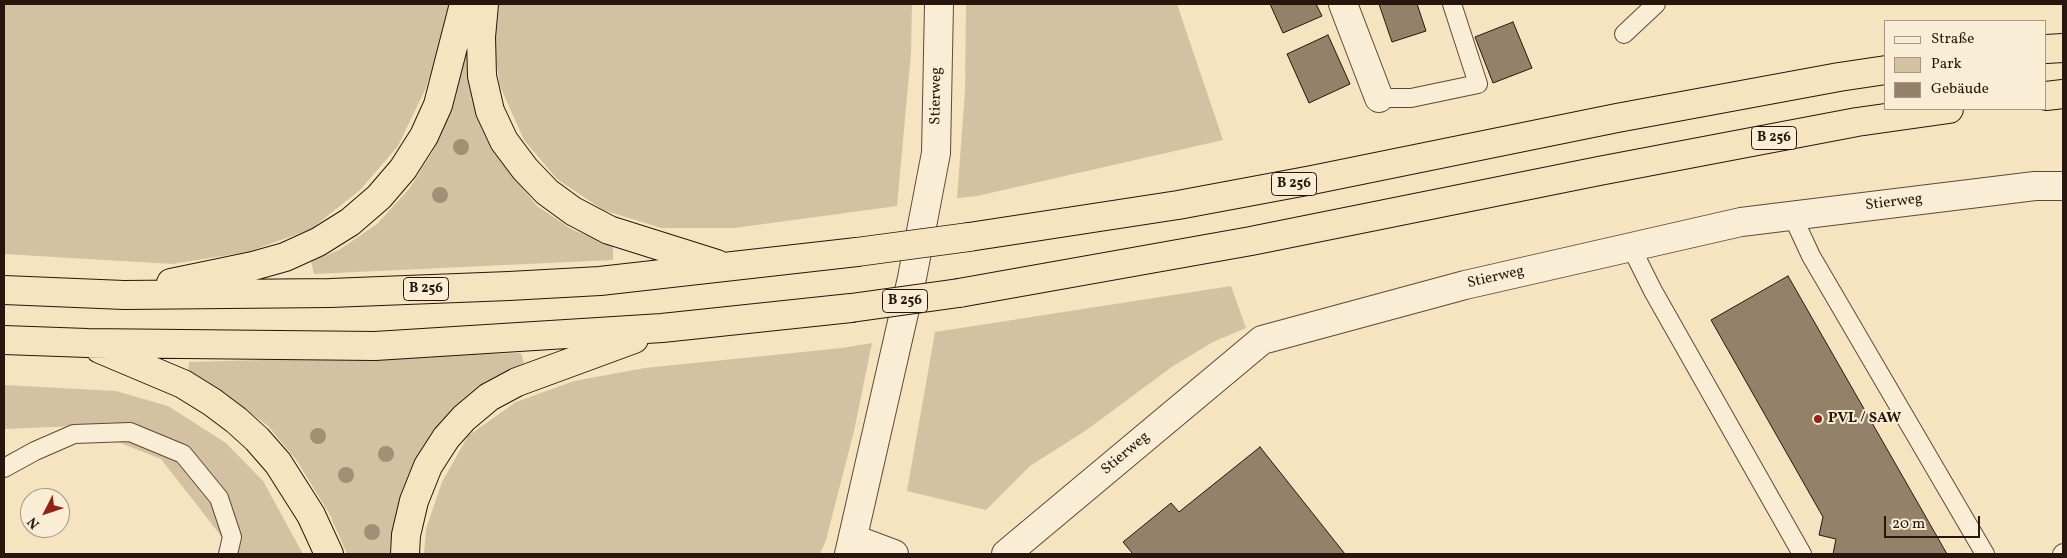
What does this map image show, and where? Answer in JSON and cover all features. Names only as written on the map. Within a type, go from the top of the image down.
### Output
[{"type":"highway","points":[[124,295],[285,257],[318,242],[350,222],[379,197],[403,169],[424,136],[438,105],[464,4]]},
{"type":"highway","points":[[484,4],[481,36],[482,76],[490,111],[504,141],[525,169],[547,192],[573,211],[609,230],[728,267]]},
{"type":"highway","points":[[2047,49],[2063,48]]},
{"type":"highway","name":"B 256","points":[[4,290],[124,295],[330,293],[499,286],[600,281],[857,252],[969,237],[1188,203],[1312,180],[1617,118],[1884,70]]},
{"type":"highway","points":[[2047,96],[2063,94]]},
{"type":"highway","name":"B 256","points":[[4,340],[87,343],[375,346],[662,328],[851,308],[959,293],[1251,241],[1599,171],[1857,122],[1942,110]]},
{"type":"highway","points":[[405,554],[406,535],[414,501],[428,466],[446,438],[464,418],[489,397],[517,382],[662,328]]},
{"type":"highway","points":[[87,343],[183,384],[236,420],[257,439],[292,483],[311,515],[329,554]]},
{"type":"street","name":"Stierweg","points":[[894,554],[852,547],[912,278],[936,153],[939,4]]},
{"type":"street","points":[[1343,4],[1379,98]]},
{"type":"street","name":"Stierweg","points":[[1006,554],[1262,340],[1465,285],[1741,222],[2035,186],[2063,186]]},
{"type":"lane","points":[[1379,98],[1411,98],[1478,84],[1452,4]]},
{"type":"lane","points":[[1624,34],[1656,4]]},
{"type":"lane","points":[[1792,215],[1811,256],[1985,554]]},
{"type":"lane","points":[[1631,247],[1653,291],[1802,554]]},
{"type":"lane","points":[[4,468],[35,451],[74,434],[130,432],[183,454],[219,498],[232,537],[228,554]]},
{"type":"green space","points":[[4,4],[452,4],[426,88],[398,146],[360,190],[311,229],[248,252],[172,264],[4,254]]},
{"type":"green space","points":[[498,4],[912,4],[911,53],[897,206],[734,228],[661,228],[603,210],[557,179],[524,140],[500,86],[491,28]]},
{"type":"green space","points":[[966,4],[1177,4],[1223,140],[977,196],[957,198],[965,91]]},
{"type":"green space","points":[[468,42],[488,135],[511,173],[537,206],[573,230],[613,245],[613,260],[314,274],[311,261],[339,250],[377,224],[409,189],[433,151],[449,112]]},
{"type":"green space","points":[[1231,286],[1246,328],[1213,342],[1173,366],[1088,429],[1030,466],[986,510],[907,491],[935,332]]},
{"type":"green space","points":[[872,343],[854,431],[826,540],[820,554],[424,554],[426,529],[442,482],[468,436],[516,402],[574,381],[645,368],[842,348]]},
{"type":"green space","points":[[521,353],[524,363],[484,385],[454,409],[429,438],[410,475],[394,554],[347,554],[330,515],[297,461],[268,426],[229,397],[188,375],[189,362]]},
{"type":"green space","points":[[4,385],[116,391],[168,406],[226,443],[263,481],[303,554],[235,554],[161,459],[77,426],[4,429]]},
{"type":"building","points":[[1270,4],[1316,4],[1322,16],[1283,33]]},
{"type":"building","points":[[1379,4],[1417,4],[1426,31],[1392,42]]},
{"type":"building","points":[[1513,22],[1532,68],[1493,83],[1475,37]]},
{"type":"building","points":[[1328,35],[1350,84],[1309,103],[1287,54]]},
{"type":"building","name":"PVL / SAW","points":[[1788,276],[1947,554],[1833,554],[1836,539],[1819,535],[1823,517],[1711,320]]},
{"type":"building","points":[[1260,447],[1345,554],[1133,554],[1123,542],[1171,503],[1179,512]]},
{"type":"place","name":"PVL / SAW","points":[[1818,419]]}]
